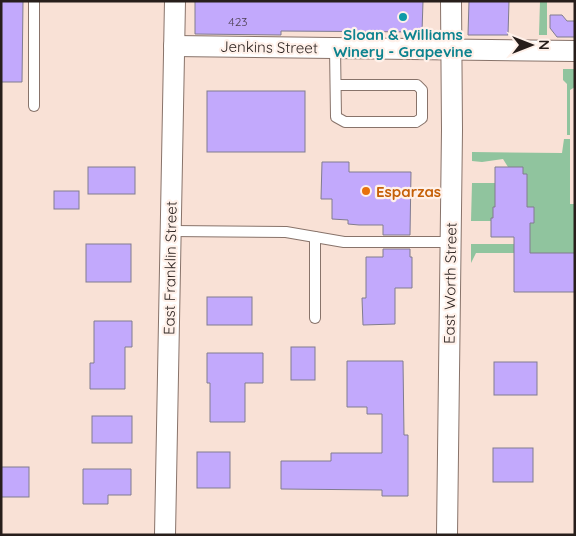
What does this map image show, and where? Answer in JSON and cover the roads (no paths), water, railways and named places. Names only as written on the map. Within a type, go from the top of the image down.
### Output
[{"type":"street","name":"East Franklin Street","points":[[165,535],[175,1]]},
{"type":"street","name":"East Worth Street","points":[[447,535],[451,242],[451,1]]},
{"type":"street","name":"Jenkins Street","points":[[174,46],[575,51]]},
{"type":"lane","points":[[34,1],[34,106]]},
{"type":"lane","points":[[335,48],[336,117],[345,122],[416,122],[422,118],[422,90],[417,85],[336,85]]},
{"type":"lane","points":[[171,231],[286,232],[344,242],[451,242]]},
{"type":"lane","points":[[315,237],[315,318]]},
{"type":"place","name":"Sloan & Williams Winery - Grapevine","points":[[403,17]]},
{"type":"place","name":"Esparzas","points":[[366,191]]}]
